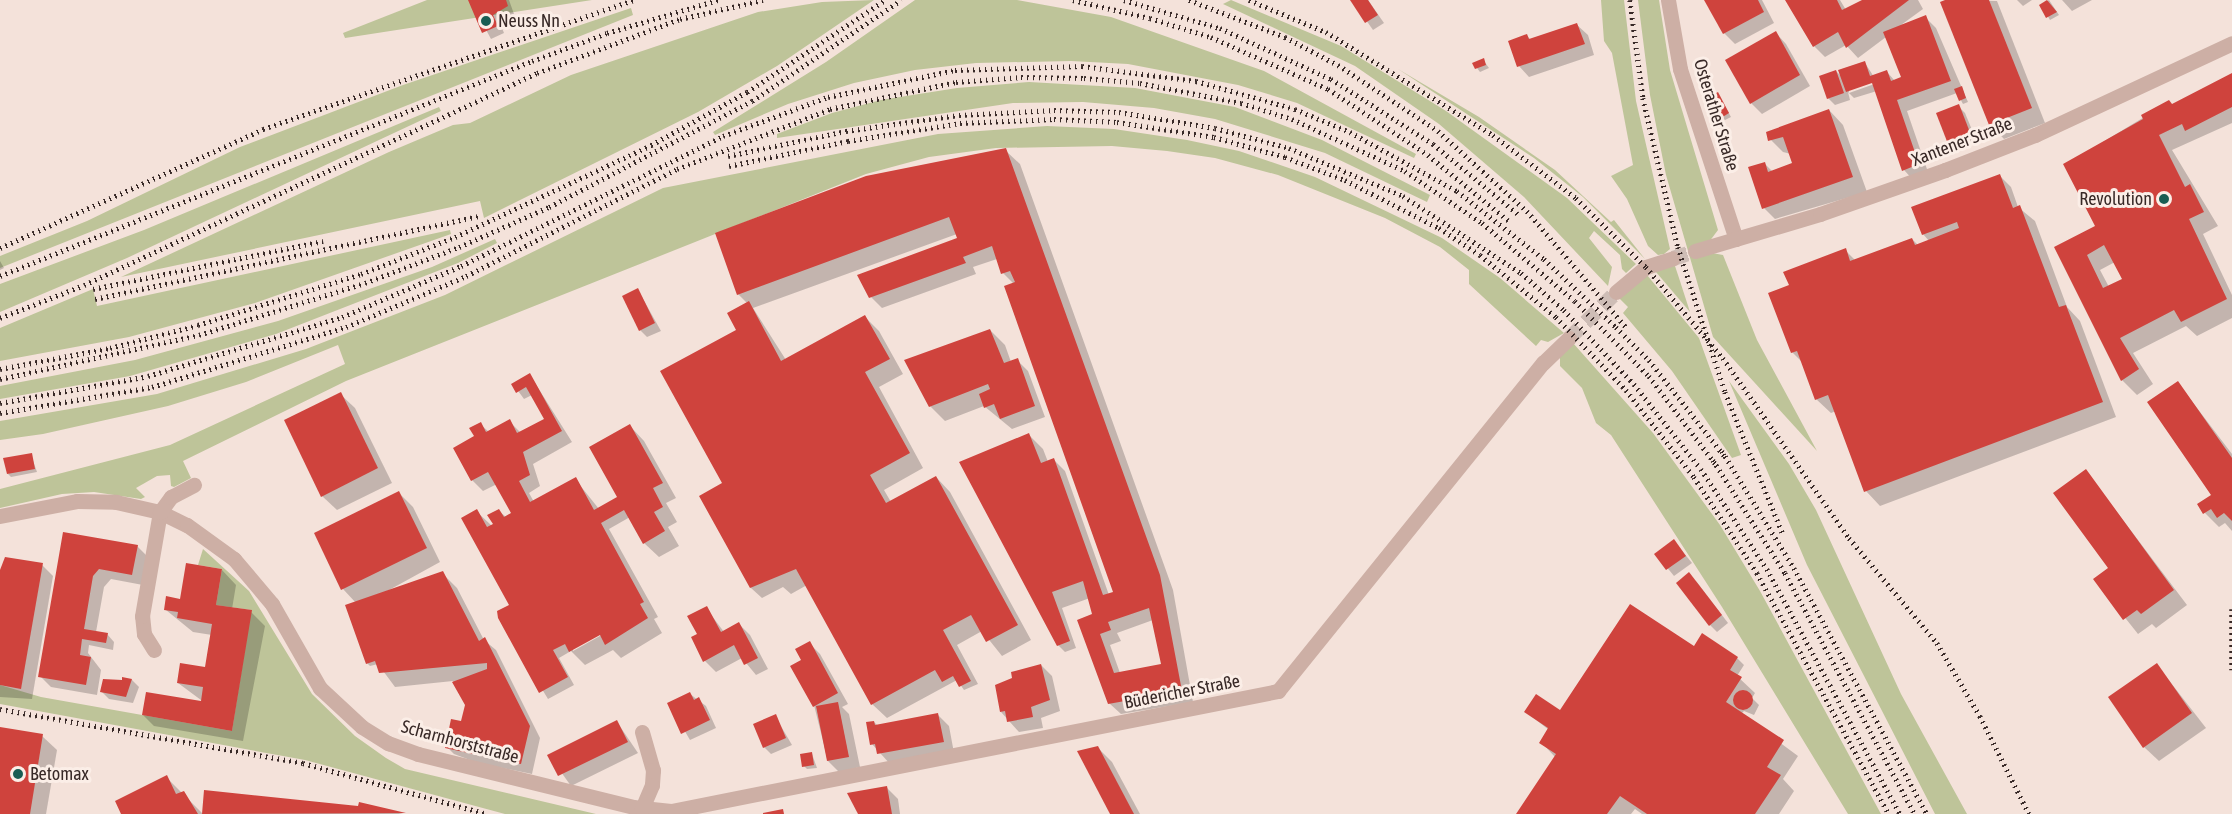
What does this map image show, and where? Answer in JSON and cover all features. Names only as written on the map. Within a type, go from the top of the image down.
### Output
[{"type":"street","name":"Osterather Straße","points":[[1668,0],[1680,69],[1736,239]]},
{"type":"street","name":"Xantener Straße","points":[[1695,251],[1830,211],[2025,138],[2232,44]]},
{"type":"street","points":[[1616,292],[1655,263],[1672,258]]},
{"type":"street","name":"Büdericher Straße","points":[[635,810],[681,810],[1278,691],[1536,372],[1569,338]]},
{"type":"street","points":[[154,650],[144,634],[142,616],[160,512],[171,497],[195,485]]},
{"type":"street","name":"Scharnhorststraße","points":[[0,516],[77,501],[116,502],[160,512],[213,542],[253,579],[320,687],[362,727],[418,754],[635,810]]},
{"type":"street","points":[[635,810],[652,785],[653,770],[642,732]]},
{"type":"green space","points":[[427,0],[592,0],[345,38],[343,33]]},
{"type":"green space","points":[[874,0],[777,66],[698,112],[484,218],[480,201],[121,277],[389,152],[453,125],[470,123],[571,75],[758,12],[822,2]]},
{"type":"green space","points":[[915,0],[1017,0],[1111,17],[1264,71],[1416,154],[1414,158],[1297,103],[1238,85],[1128,64],[1071,61],[976,63],[915,70],[854,83],[788,104],[715,135],[713,132],[826,62]]},
{"type":"green space","points":[[1231,0],[1341,46],[1446,111],[1567,198],[1636,264],[1626,273],[1622,269],[1620,255],[1594,231],[1589,238],[1612,267],[1608,286],[1524,197],[1439,124],[1355,66],[1223,4]]},
{"type":"green space","points":[[1601,0],[1624,0],[1636,101],[1670,249],[1664,254],[1658,255],[1648,246],[1627,199],[1611,176],[1633,165],[1612,53],[1604,41]]},
{"type":"green space","points":[[1638,0],[1659,0],[1670,70],[1718,230],[1697,258],[1712,253],[1723,255],[1757,340],[1817,451],[1713,337],[1666,175],[1650,95]]},
{"type":"green space","points":[[631,8],[633,15],[0,268],[0,256],[87,221],[240,147],[403,85]]},
{"type":"green space","points":[[1398,69],[1479,117],[1555,170],[1611,222],[1614,220],[1645,259],[1583,197],[1534,158]]},
{"type":"green space","points":[[1029,82],[1135,88],[1235,107],[1322,140],[1430,195],[1427,202],[1325,153],[1215,119],[1154,108],[1083,102],[1013,103],[777,138],[777,134],[832,113],[881,100],[957,88]]},
{"type":"green space","points":[[439,107],[441,111],[127,258],[0,312],[0,284],[144,230]]},
{"type":"green space","points":[[1047,126],[1114,129],[1187,140],[1239,151],[1315,177],[1442,238],[1500,278],[1564,333],[1548,342],[1541,340],[1536,346],[1469,284],[1469,270],[1440,247],[1385,218],[1278,175],[1215,158],[1167,151],[1112,146],[996,148],[929,157],[866,174],[346,381],[183,461],[191,478],[174,487],[171,486],[170,475],[157,476],[136,488],[145,497],[141,499],[94,492],[62,494],[0,508],[0,489],[170,445],[345,364],[338,345],[246,382],[168,406],[43,434],[0,440],[0,421],[157,394],[306,349],[445,295],[663,188],[938,134]]},
{"type":"green space","points":[[450,230],[451,234],[255,303],[129,337],[0,361],[0,328],[93,289],[97,306]]},
{"type":"green space","points":[[495,239],[497,243],[458,263],[276,334],[130,376],[0,399],[0,386],[135,360],[278,321],[432,267]]},
{"type":"green space","points":[[1674,263],[1679,278],[1690,312],[1656,272]]},
{"type":"green space","points":[[1647,275],[1699,338],[1741,455],[1732,458],[1672,371],[1623,313],[1628,307],[1619,298]]},
{"type":"green space","points":[[1573,343],[1653,433],[1720,525],[1760,591],[1881,814],[1848,814],[1722,607],[1611,435],[1596,423],[1582,388],[1560,366],[1560,357]]},
{"type":"green space","points":[[1729,381],[1789,464],[1816,510],[1901,694],[1967,814],[1935,814],[1807,565]]},
{"type":"green space","points":[[203,549],[249,591],[312,694],[355,736],[386,758],[405,769],[596,814],[505,814],[305,760],[0,704],[0,685],[41,697],[232,731],[251,610],[216,605],[222,569],[198,565]]},
{"type":"building","name":"Neuss Nn","points":[[468,0],[506,0],[508,6],[493,15],[498,26],[482,33]]},
{"type":"building","points":[[1350,0],[1368,0],[1378,15],[1365,23]]},
{"type":"building","points":[[1704,0],[1758,0],[1764,12],[1723,34]]},
{"type":"building","points":[[1785,0],[1837,0],[1842,10],[1862,0],[1909,0],[1846,48],[1838,32],[1813,47]]},
{"type":"building","points":[[1989,0],[2032,108],[1989,125],[1940,2]]},
{"type":"building","points":[[2047,0],[2057,12],[2046,18],[2039,5]]},
{"type":"building","points":[[1926,15],[1951,81],[1897,100],[1919,164],[1902,171],[1872,83],[1846,92],[1838,70],[1865,61],[1870,76],[1887,70],[1891,81],[1901,77],[1883,32]]},
{"type":"building","points":[[1577,23],[1585,44],[1517,67],[1508,41],[1527,34],[1529,39]]},
{"type":"building","points":[[1776,31],[1800,75],[1750,104],[1725,60]]},
{"type":"building","points":[[1484,58],[1486,65],[1475,69],[1472,63]]},
{"type":"building","points":[[1836,70],[1844,93],[1827,99],[1819,76]]},
{"type":"building","points":[[2232,73],[2232,107],[2185,131],[2182,124],[2159,135],[2185,187],[2190,184],[2204,212],[2189,219],[2227,299],[2181,322],[2174,310],[2120,338],[2139,369],[2121,381],[2054,247],[2095,226],[2063,164],[2143,119],[2141,115],[2169,100],[2172,104]],"holes":[[[2104,245],[2122,279],[2103,288],[2087,255]]]},
{"type":"building","points":[[1962,86],[1966,98],[1959,101],[1954,89]]},
{"type":"building","points":[[1718,92],[1729,113],[1721,118],[1711,96]]},
{"type":"building","points":[[1959,104],[1971,135],[1948,144],[1936,113]]},
{"type":"building","points":[[1829,109],[1853,177],[1762,209],[1748,167],[1765,162],[1768,172],[1792,163],[1783,137],[1768,141],[1766,132]]},
{"type":"building","points":[[1006,148],[1160,575],[1182,691],[1108,704],[1077,620],[1092,614],[1083,581],[1052,592],[1070,641],[1057,646],[959,462],[1029,433],[1041,463],[1054,458],[1103,595],[1113,592],[1004,286],[1015,282],[1010,271],[1001,274],[992,246],[963,257],[966,263],[869,298],[857,275],[957,238],[949,217],[737,295],[715,233],[866,176]],"holes":[[[1149,608],[1161,664],[1114,673],[1100,634],[1111,630],[1108,622]]]},
{"type":"building","points":[[2000,174],[2013,208],[2020,205],[2059,307],[2066,305],[2103,402],[1864,492],[1828,395],[1815,400],[1797,351],[1791,353],[1768,293],[1789,285],[1783,272],[1846,248],[1850,261],[1912,238],[1915,245],[1959,228],[1957,222],[1922,235],[1911,207]]},
{"type":"building","points":[[638,288],[655,323],[639,331],[622,296]]},
{"type":"building","points":[[749,301],[781,361],[865,315],[890,359],[865,372],[910,453],[870,475],[886,503],[936,476],[1018,625],[986,642],[971,615],[943,630],[971,681],[959,687],[953,676],[942,682],[935,670],[871,705],[796,569],[750,588],[699,496],[722,483],[660,371],[736,330],[727,313]]},
{"type":"building","points":[[990,329],[1004,363],[1018,358],[1035,406],[1000,419],[994,404],[984,408],[979,394],[990,389],[988,384],[929,407],[904,360]]},
{"type":"building","points":[[530,373],[562,431],[523,452],[530,475],[519,481],[530,502],[576,477],[594,510],[617,497],[589,447],[630,424],[663,483],[653,488],[663,507],[654,512],[665,531],[643,544],[624,510],[601,523],[644,602],[640,604],[648,618],[605,645],[600,635],[569,652],[565,644],[553,650],[568,677],[539,693],[498,618],[497,611],[509,605],[461,518],[477,509],[487,527],[493,524],[487,515],[499,509],[504,517],[511,513],[488,472],[471,481],[453,448],[474,436],[469,428],[481,422],[486,432],[510,419],[517,433],[544,419],[526,387],[516,393],[511,384]]},
{"type":"building","points":[[2178,381],[2232,458],[2232,521],[2224,513],[2217,518],[2211,509],[2203,514],[2197,504],[2211,495],[2147,402]]},
{"type":"building","points":[[341,392],[378,468],[321,497],[284,420]]},
{"type":"building","points":[[32,453],[35,469],[7,474],[3,458]]},
{"type":"building","points":[[2086,469],[2174,590],[2141,614],[2137,610],[2123,620],[2093,579],[2108,568],[2053,493]]},
{"type":"building","points":[[399,491],[427,548],[341,590],[314,533]]},
{"type":"building","points":[[63,532],[138,545],[132,575],[99,569],[93,576],[84,629],[108,633],[106,643],[82,639],[80,655],[91,657],[86,685],[38,677]]},
{"type":"building","points":[[1674,539],[1686,556],[1666,570],[1654,554]]},
{"type":"building","points":[[5,557],[43,563],[21,689],[0,685],[0,570]]},
{"type":"building","points":[[186,563],[222,569],[216,605],[252,610],[232,731],[142,715],[146,692],[201,701],[203,687],[177,683],[180,663],[205,667],[212,624],[177,618],[178,612],[164,610],[166,596],[180,599]]},
{"type":"building","points":[[443,571],[479,641],[485,637],[530,726],[521,764],[445,748],[451,719],[461,721],[465,705],[452,682],[487,669],[487,663],[379,673],[375,661],[366,664],[345,605]]},
{"type":"building","points":[[1689,572],[1722,615],[1709,626],[1676,583]]},
{"type":"building","points":[[1630,604],[1694,646],[1702,633],[1738,657],[1730,670],[1742,677],[1726,702],[1784,740],[1767,767],[1781,775],[1755,814],[1647,814],[1620,796],[1607,814],[1516,814],[1556,754],[1539,743],[1548,728],[1524,712],[1536,694],[1560,710]]},
{"type":"building","points":[[707,606],[721,632],[739,622],[758,658],[744,665],[734,645],[703,662],[691,637],[697,634],[687,616]]},
{"type":"building","points":[[810,641],[838,693],[813,707],[790,666],[801,660],[795,649]]},
{"type":"building","points":[[2157,663],[2192,713],[2143,748],[2108,697]]},
{"type":"building","points":[[1041,664],[1050,700],[1031,707],[1033,717],[1007,722],[1005,711],[1000,712],[995,685],[1012,678],[1011,672]]},
{"type":"building","points":[[122,677],[132,679],[126,697],[100,692],[103,679],[122,680]]},
{"type":"building","points":[[1743,690],[1750,693],[1753,700],[1750,707],[1743,710],[1736,707],[1733,700],[1736,693]]},
{"type":"building","points":[[690,692],[694,700],[699,697],[710,720],[681,734],[667,703]]},
{"type":"building","points":[[838,702],[849,757],[827,761],[816,706]]},
{"type":"building","points":[[938,713],[944,742],[877,754],[875,744],[870,745],[866,722],[874,721],[875,725]]},
{"type":"building","points":[[776,714],[786,738],[763,748],[753,724]]},
{"type":"building","points":[[617,720],[628,742],[558,776],[547,755]]},
{"type":"building","name":"Betomax","points":[[0,727],[43,734],[30,814],[0,814]]},
{"type":"building","points":[[1098,746],[1134,814],[1110,814],[1077,751]]},
{"type":"building","points":[[812,752],[814,765],[802,767],[800,754]]},
{"type":"building","points":[[167,775],[176,794],[184,791],[198,814],[121,814],[115,801]]},
{"type":"building","points":[[887,786],[892,814],[858,814],[847,793]]},
{"type":"building","points":[[204,790],[358,806],[359,802],[406,813],[202,814]]},
{"type":"building","points":[[783,809],[784,814],[763,814],[763,813]]},
{"type":"tunnel","points":[[1673,258],[1695,251]]},
{"type":"tunnel","points":[[1569,338],[1616,292]]},
{"type":"railway","points":[[0,248],[263,129],[633,0]]},
{"type":"railway","points":[[0,276],[532,61],[607,33],[718,0]]},
{"type":"railway","points":[[0,318],[84,285],[537,73],[680,19],[763,0]]},
{"type":"railway","points":[[0,369],[110,348],[198,325],[361,274],[455,237],[651,145],[747,92],[885,0]]},
{"type":"railway","points":[[0,379],[199,335],[365,283],[459,247],[549,207],[752,101],[901,0]]},
{"type":"railway","points":[[1073,0],[1150,18],[1211,37],[1328,89],[1428,155],[1509,221]]},
{"type":"railway","points":[[1124,0],[1220,28],[1331,79],[1433,144],[1518,214]]},
{"type":"railway","points":[[1189,0],[1285,37],[1338,65],[1438,131],[1527,211],[1627,328]]},
{"type":"railway","points":[[1249,0],[1326,32],[1493,135],[1576,198],[1646,267],[1723,358],[1849,538],[1937,643],[1980,716],[2029,814]]},
{"type":"railway","points":[[1630,0],[1643,98],[1678,247],[1725,392],[1783,534]]},
{"type":"railway","points":[[0,403],[148,376],[342,317],[461,266],[723,136],[828,97],[955,70],[1082,66],[1196,81],[1295,109],[1350,132],[1457,191],[1544,259],[1616,327],[1649,360],[1726,458]]},
{"type":"railway","points":[[0,413],[152,387],[346,327],[466,276],[677,169],[830,109],[956,82],[1021,77],[1084,78],[1140,83],[1241,103],[1292,119],[1405,171],[1482,223],[1575,301],[1649,376],[1717,466]]},
{"type":"railway","points":[[728,156],[846,131],[959,115],[1054,110],[1119,112],[1215,128],[1289,148],[1403,196],[1521,273],[1564,310],[1634,384],[1701,469],[1767,569],[1900,814]]},
{"type":"railway","points":[[729,166],[848,141],[960,123],[1054,119],[1117,122],[1214,137],[1285,157],[1345,180],[1439,228],[1480,255],[1556,317],[1626,390],[1694,477],[1757,573],[1889,814]]},
{"type":"railway","points":[[95,299],[480,216]]},
{"type":"railway","points":[[93,289],[323,241]]},
{"type":"railway","points":[[1722,451],[1794,568],[1927,814]]},
{"type":"railway","points":[[1713,460],[1785,573],[1915,814]]},
{"type":"railway","points":[[2232,609],[2232,670]]},
{"type":"railway","points":[[0,709],[303,763],[487,814]]},
{"type":"place","name":"Neuss Nn","points":[[486,21]]},
{"type":"place","name":"Revolution","points":[[2164,199]]},
{"type":"place","name":"Betomax","points":[[18,774]]}]
